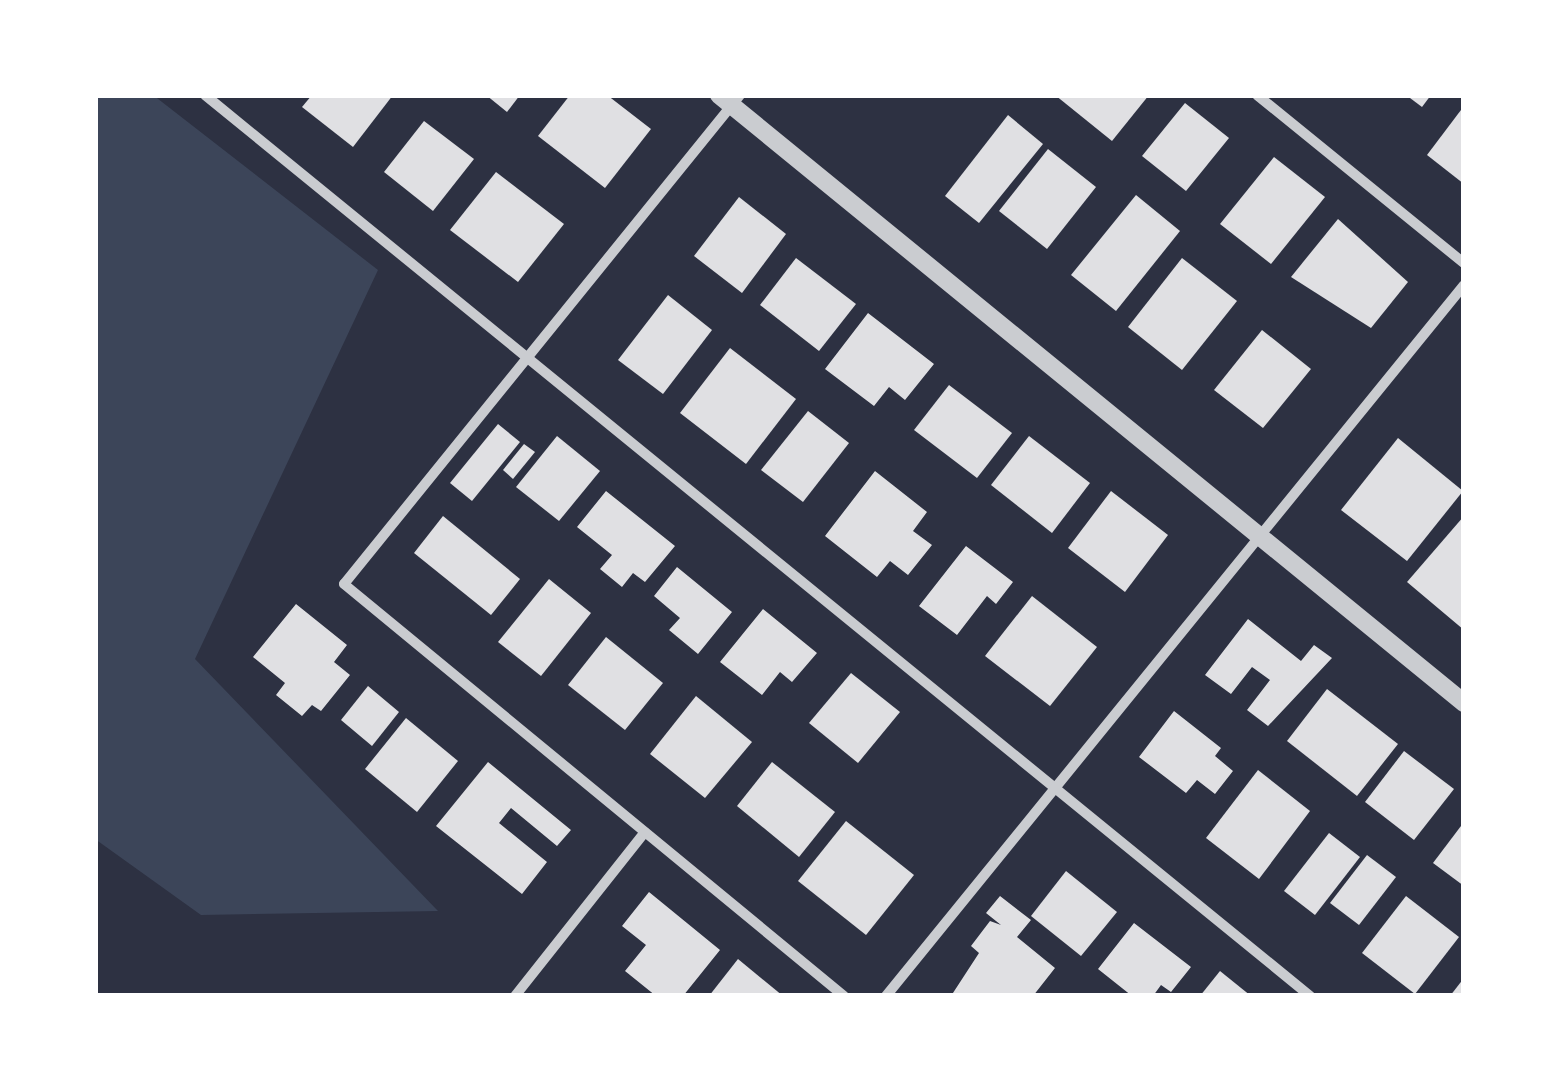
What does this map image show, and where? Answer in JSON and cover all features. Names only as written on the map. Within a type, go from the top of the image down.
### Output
[{"type":"street","points":[[205,95],[1310,996]]},
{"type":"street","points":[[1257,95],[1464,263]]},
{"type":"street","points":[[844,996],[344,584],[730,98],[1464,702]]},
{"type":"street","points":[[886,996],[1464,286]]},
{"type":"street","points":[[515,996],[645,832]]},
{"type":"shaded area","points":[[95,95],[153,95],[378,270],[195,659],[438,911],[201,915],[95,839]]},
{"type":"building","points":[[312,95],[393,95],[353,147],[302,107]]},
{"type":"building","points":[[486,95],[520,95],[507,112]]},
{"type":"building","points":[[570,95],[607,95],[651,129],[605,188],[538,136]]},
{"type":"building","points":[[1055,95],[1149,95],[1112,141]]},
{"type":"building","points":[[1406,95],[1431,95],[1422,107]]},
{"type":"building","points":[[1185,103],[1229,138],[1186,191],[1142,156]]},
{"type":"building","points":[[1464,106],[1464,184],[1427,155]]},
{"type":"building","points":[[1008,115],[1043,144],[979,223],[945,196]]},
{"type":"building","points":[[424,121],[474,159],[433,211],[384,172]]},
{"type":"building","points":[[1048,149],[1096,187],[1047,249],[999,211]]},
{"type":"building","points":[[1274,157],[1325,197],[1271,264],[1220,224]]},
{"type":"building","points":[[496,172],[564,224],[518,282],[450,230]]},
{"type":"building","points":[[1136,195],[1180,231],[1116,311],[1071,275]]},
{"type":"building","points":[[739,197],[786,234],[742,293],[694,256]]},
{"type":"building","points":[[1338,219],[1408,282],[1371,328],[1291,277]]},
{"type":"building","points":[[796,258],[856,304],[819,351],[760,305]]},
{"type":"building","points":[[1182,258],[1237,301],[1182,370],[1128,327]]},
{"type":"building","points":[[668,295],[712,330],[663,394],[618,360]]},
{"type":"building","points":[[868,313],[934,364],[905,400],[889,387],[874,406],[825,369]]},
{"type":"building","points":[[1262,330],[1311,369],[1263,428],[1214,390]]},
{"type":"building","points":[[730,348],[796,399],[746,464],[680,413]]},
{"type":"building","points":[[949,385],[1012,433],[977,478],[914,430]]},
{"type":"building","points":[[808,411],[849,443],[803,502],[761,470]]},
{"type":"building","points":[[498,424],[520,442],[472,501],[450,483]]},
{"type":"building","points":[[557,436],[600,471],[559,521],[516,487]]},
{"type":"building","points":[[1029,436],[1090,483],[1052,533],[991,485]]},
{"type":"building","points":[[1398,438],[1463,491],[1407,561],[1341,510]]},
{"type":"building","points":[[524,444],[535,452],[513,479],[503,470]]},
{"type":"building","points":[[875,471],[927,512],[913,531],[932,545],[908,575],[890,561],[877,577],[825,536]]},
{"type":"building","points":[[606,491],[675,546],[645,582],[633,573],[622,587],[600,569],[612,555],[577,527]]},
{"type":"building","points":[[1111,491],[1168,535],[1125,592],[1068,548]]},
{"type":"building","points":[[443,516],[520,579],[491,615],[414,553]]},
{"type":"building","points":[[1464,516],[1464,630],[1407,582]]},
{"type":"building","points":[[966,546],[1013,582],[996,604],[987,596],[957,635],[919,606]]},
{"type":"building","points":[[677,567],[732,612],[698,654],[669,630],[680,618],[654,596]]},
{"type":"building","points":[[549,579],[591,613],[541,676],[498,642]]},
{"type":"building","points":[[1032,596],[1097,647],[1050,706],[985,656]]},
{"type":"building","points":[[296,604],[347,645],[334,662],[350,675],[321,711],[312,705],[302,716],[276,695],[285,683],[253,657]]},
{"type":"building","points":[[763,609],[817,653],[792,682],[780,672],[762,695],[720,662]]},
{"type":"building","points":[[1248,619],[1301,661],[1314,645],[1332,658],[1268,726],[1247,710],[1270,680],[1252,667],[1231,694],[1205,675]]},
{"type":"building","points":[[606,637],[663,683],[625,730],[568,685]]},
{"type":"building","points":[[851,673],[900,712],[858,763],[809,723]]},
{"type":"building","points":[[368,686],[399,712],[372,746],[341,720]]},
{"type":"building","points":[[1327,689],[1398,744],[1357,796],[1287,741]]},
{"type":"building","points":[[696,696],[752,742],[705,798],[650,754]]},
{"type":"building","points":[[1174,711],[1221,748],[1215,756],[1233,771],[1215,794],[1197,780],[1186,793],[1139,757]]},
{"type":"building","points":[[406,718],[458,761],[417,812],[365,769]]},
{"type":"building","points":[[1404,751],[1454,789],[1414,840],[1365,802]]},
{"type":"building","points":[[488,762],[571,830],[557,846],[511,808],[499,823],[547,862],[522,894],[436,826]]},
{"type":"building","points":[[772,762],[835,812],[799,857],[737,806]]},
{"type":"building","points":[[1258,770],[1310,811],[1259,879],[1206,838]]},
{"type":"building","points":[[846,821],[914,875],[866,935],[798,881]]},
{"type":"building","points":[[1464,822],[1464,886],[1433,863]]},
{"type":"building","points":[[1329,833],[1360,857],[1315,915],[1284,891]]},
{"type":"building","points":[[1367,855],[1396,877],[1359,925],[1330,903]]},
{"type":"building","points":[[1066,871],[1117,912],[1081,956],[1031,916]]},
{"type":"building","points":[[649,892],[720,950],[683,996],[656,996],[625,971],[646,945],[622,926]]},
{"type":"building","points":[[1000,896],[1031,920],[1017,937],[1055,968],[1033,996],[951,996],[979,953],[971,946],[990,921],[1001,925],[986,913]]},
{"type":"building","points":[[1406,896],[1459,937],[1415,994],[1362,953]]},
{"type":"building","points":[[1134,923],[1191,967],[1171,992],[1161,985],[1153,996],[1132,996],[1098,969]]},
{"type":"building","points":[[738,959],[783,996],[709,996]]},
{"type":"building","points":[[1220,971],[1251,996],[1200,996]]},
{"type":"building","points":[[1464,978],[1464,996],[1450,996]]}]
